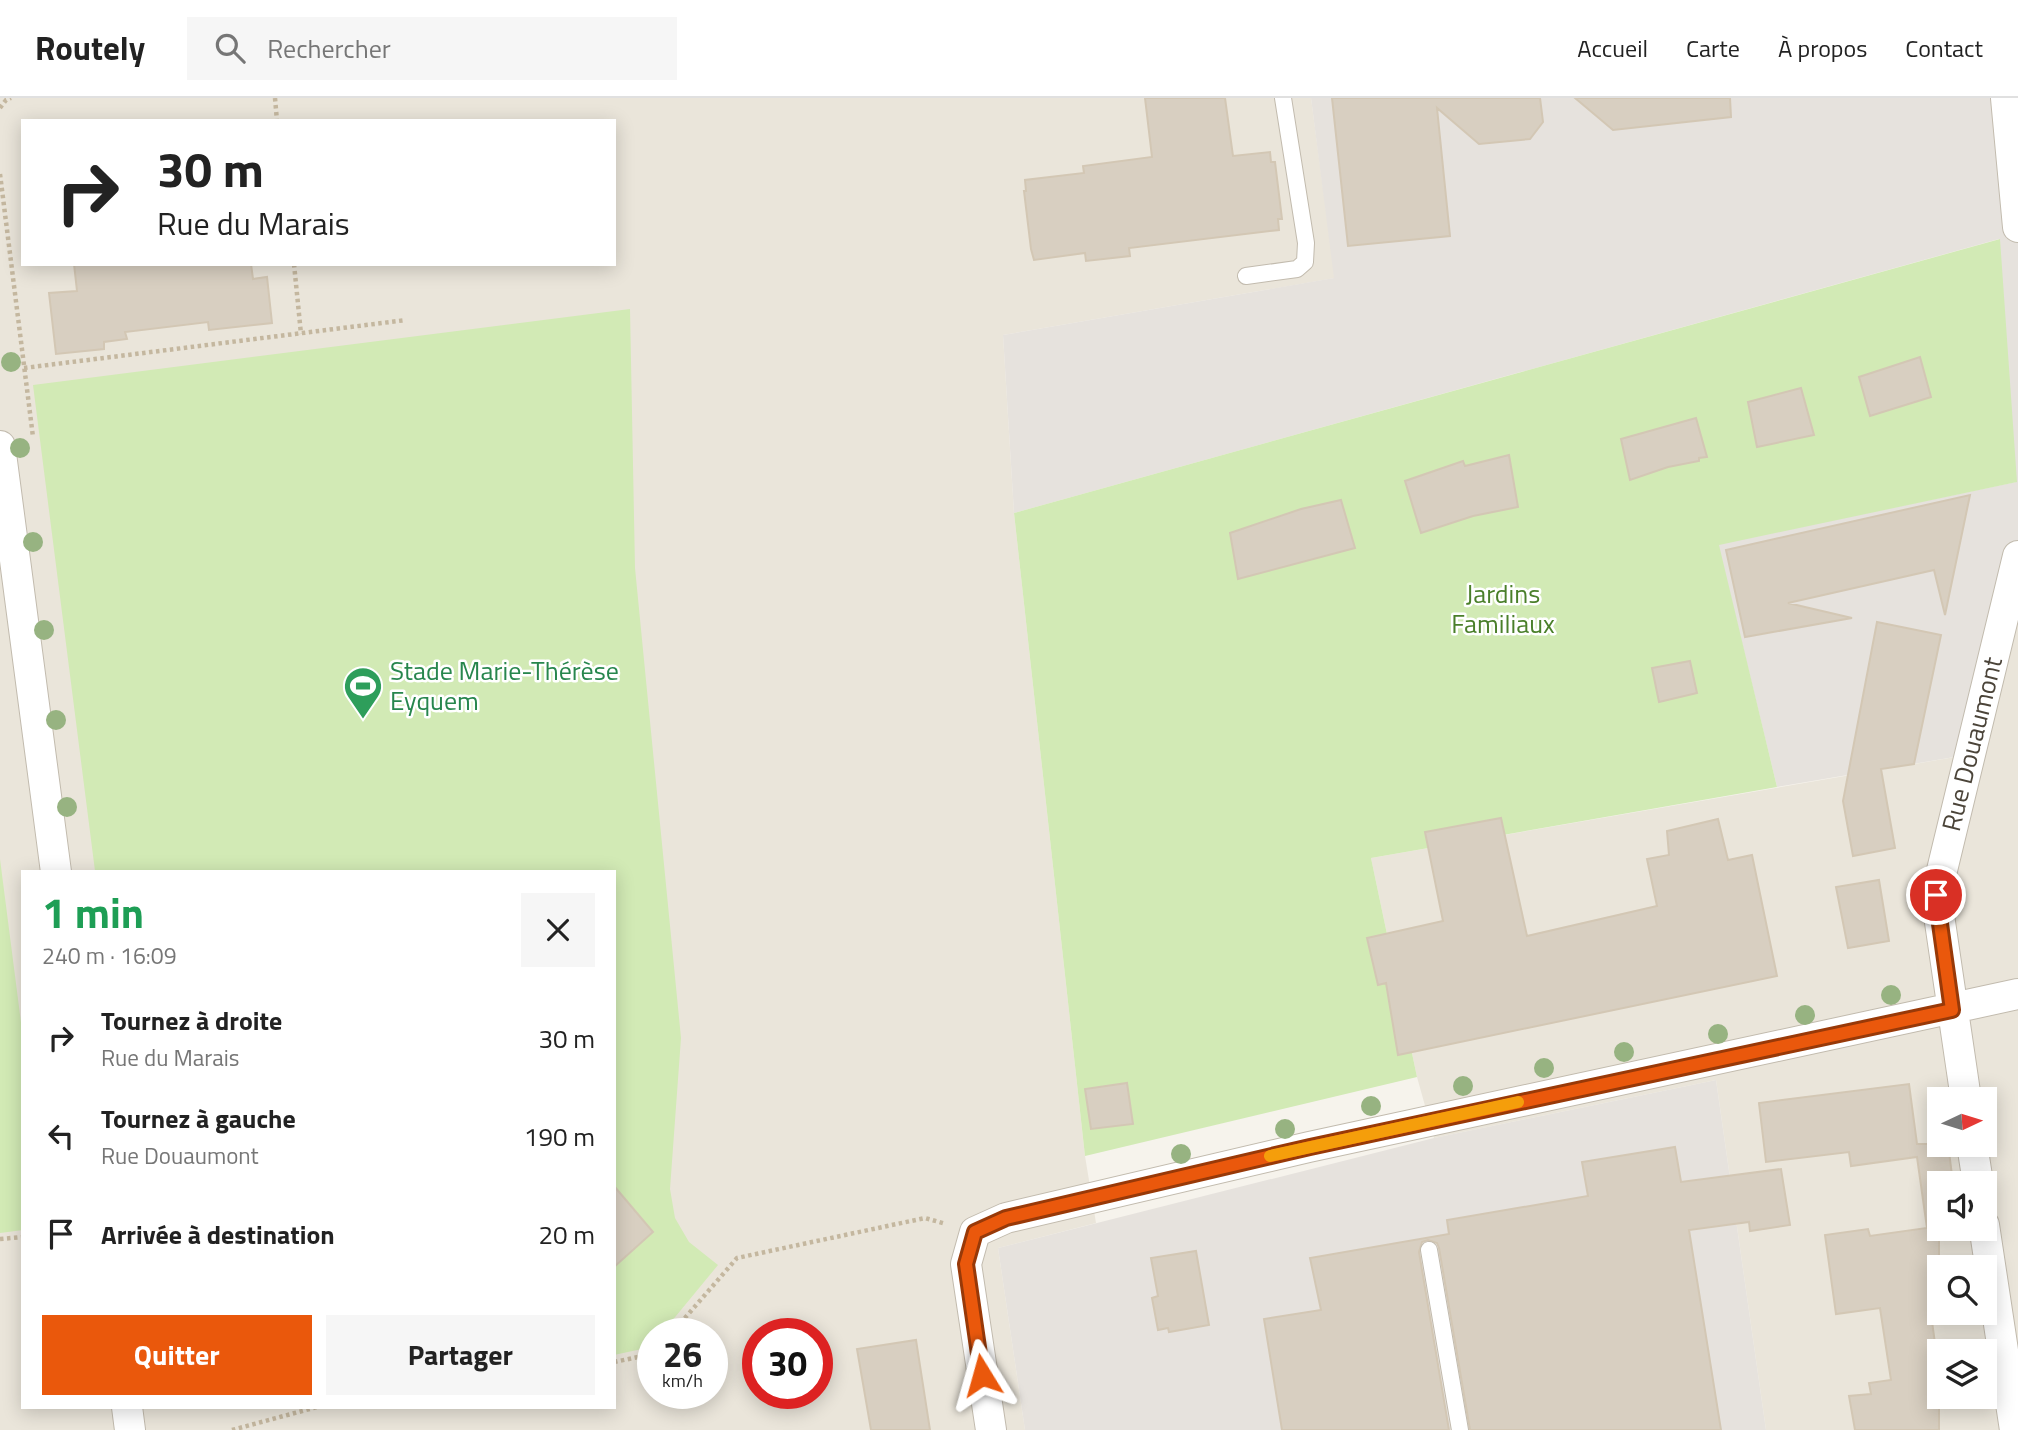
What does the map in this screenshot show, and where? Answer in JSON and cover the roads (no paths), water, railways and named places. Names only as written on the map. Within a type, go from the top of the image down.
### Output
[{"type":"street","points":[[2006,98],[2018,227]]},
{"type":"street","points":[[0,446],[56,870]]},
{"type":"street","name":"Rue Douaumont","points":[[1964,1087],[1936,895],[2018,556]]},
{"type":"street","points":[[991,1430],[966,1264],[975,1232],[1006,1218],[1310,1147],[2018,994]]},
{"type":"street","points":[[1986,1241],[2015,1430]]},
{"type":"street","points":[[127,1409],[130,1430]]},
{"type":"lane","points":[[1246,276],[1297,269],[1306,262],[1306,243],[1283,98]]},
{"type":"lane","points":[[1429,1250],[1460,1430]]},
{"type":"place","name":"Stade Marie-Thérèse Eyquem","points":[[363,720]]},
{"type":"park label","name":"Jardins Familiaux","points":[[1503,609]]}]
